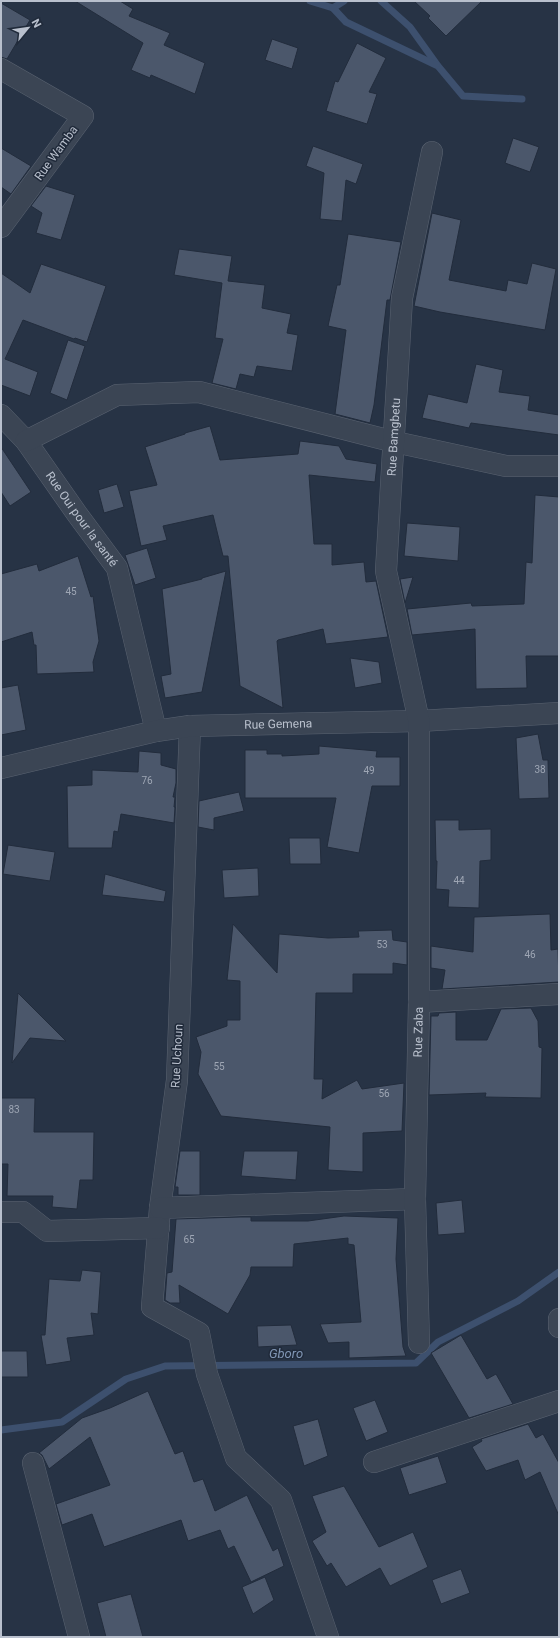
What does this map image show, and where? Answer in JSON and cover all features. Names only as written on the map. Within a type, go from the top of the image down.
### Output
[{"type":"street","name":"Rue Wamba","points":[[1,68],[83,116],[1,227]]},
{"type":"street","name":"Rue Bamgbetu","points":[[419,721],[386,571],[395,442],[402,298],[432,152]]},
{"type":"street","points":[[26,441],[117,395],[199,392],[395,442],[506,466],[559,466]]},
{"type":"street","name":"Rue Oui pour la santé","points":[[1,415],[26,441],[117,568],[156,731]]},
{"type":"street","name":"Rue Gemena","points":[[1,768],[156,731],[190,726],[419,721],[559,713]]},
{"type":"street","name":"Rue Zaba","points":[[419,721],[419,1002],[415,1199],[419,1343]]},
{"type":"street","name":"Rue Uchoun","points":[[190,726],[177,1080],[160,1218],[152,1307],[199,1333],[205,1365],[236,1458],[281,1500],[328,1637]]},
{"type":"street","points":[[419,1002],[559,994]]},
{"type":"street","points":[[1,1212],[23,1212],[47,1231],[160,1218],[415,1199]]},
{"type":"street","points":[[559,1319],[559,1327]]},
{"type":"street","points":[[374,1462],[559,1401]]},
{"type":"street","points":[[33,1463],[78,1637]]},
{"type":"building","points":[[75,1],[120,1],[133,9],[129,16],[170,33],[164,45],[205,63],[195,94],[151,75],[150,78],[131,70],[143,43]]},
{"type":"building","points":[[414,1],[482,1],[446,36],[428,18],[430,16]]},
{"type":"building","points":[[1,3],[30,20],[7,59],[1,57]]},
{"type":"building","points":[[272,39],[298,48],[292,69],[265,60]]},
{"type":"building","points":[[357,43],[386,58],[369,92],[377,94],[367,124],[326,111],[335,81],[338,82]]},
{"type":"building","points":[[513,138],[539,147],[530,172],[505,163]]},
{"type":"building","points":[[313,146],[363,164],[356,184],[346,180],[342,221],[320,219],[324,173],[306,166]]},
{"type":"building","points":[[1,148],[31,166],[11,194],[1,187]]},
{"type":"building","points":[[46,186],[75,195],[61,240],[36,233],[42,213],[31,206]]},
{"type":"building","points":[[432,213],[461,220],[449,280],[506,291],[508,280],[527,284],[532,263],[556,269],[545,330],[440,312],[414,306]]},
{"type":"building","points":[[348,234],[401,242],[390,300],[387,300],[374,405],[370,423],[335,414],[346,330],[328,326],[337,285],[340,285]]},
{"type":"building","points":[[179,249],[232,256],[228,281],[265,285],[262,308],[291,314],[287,333],[298,335],[292,371],[257,366],[254,377],[240,374],[236,389],[212,383],[223,339],[215,338],[222,283],[174,275]]},
{"type":"building","points":[[41,264],[106,286],[87,342],[74,339],[23,320],[5,359],[38,372],[30,396],[1,385],[1,273],[30,293]]},
{"type":"building","points":[[68,340],[85,346],[67,400],[50,393]]},
{"type":"building","points":[[476,364],[503,370],[499,392],[530,396],[528,410],[559,415],[559,435],[471,423],[469,428],[422,418],[428,394],[467,403]]},
{"type":"building","points":[[210,426],[220,460],[298,454],[300,441],[339,446],[346,459],[377,464],[375,482],[309,475],[314,544],[332,544],[332,565],[364,562],[366,582],[376,581],[388,637],[326,644],[323,629],[278,640],[283,708],[240,686],[228,556],[223,556],[213,515],[163,526],[167,540],[141,546],[129,491],[157,485],[145,447]]},
{"type":"building","points":[[1,447],[31,492],[10,506],[1,492]]},
{"type":"building","points":[[117,484],[124,507],[104,513],[98,490]]},
{"type":"building","points":[[535,495],[559,497],[559,656],[526,656],[527,688],[476,689],[475,629],[412,635],[407,609],[471,603],[472,606],[524,604],[526,562],[532,563]]},
{"type":"building","points":[[407,523],[460,527],[458,561],[404,556]]},
{"type":"building","points":[[147,548],[156,578],[135,585],[125,555]]},
{"type":"building","points":[[78,556],[91,597],[93,596],[99,641],[93,662],[94,672],[37,674],[36,645],[34,645],[32,632],[1,642],[1,574],[37,564],[39,571]]},
{"type":"building","points":[[226,571],[202,692],[165,698],[161,676],[171,674],[162,589],[202,579]]},
{"type":"building","points":[[413,577],[405,603],[400,579]]},
{"type":"building","points":[[350,658],[379,662],[382,683],[355,688]]},
{"type":"building","points":[[18,685],[26,730],[1,735],[1,688]]},
{"type":"building","points":[[538,734],[543,760],[548,760],[549,798],[519,799],[516,738]]},
{"type":"building","points":[[319,746],[377,751],[376,757],[400,757],[400,786],[372,786],[359,853],[327,847],[336,798],[245,798],[245,750],[267,750],[267,754],[282,754],[282,756],[319,754]]},
{"type":"building","points":[[139,751],[161,753],[161,765],[176,769],[176,783],[173,797],[175,797],[174,823],[121,814],[118,832],[114,831],[112,848],[68,848],[67,786],[92,785],[92,770],[138,772]]},
{"type":"building","points":[[239,792],[244,811],[214,818],[214,830],[198,827],[199,801]]},
{"type":"building","points":[[435,820],[459,820],[459,830],[491,829],[491,860],[480,861],[479,908],[448,907],[449,890],[436,889],[437,861]]},
{"type":"building","points":[[289,838],[320,838],[321,864],[290,864]]},
{"type":"building","points":[[8,845],[55,852],[50,881],[3,874]]},
{"type":"building","points":[[258,868],[259,896],[224,898],[222,870]]},
{"type":"building","points":[[105,874],[166,891],[164,902],[102,895]]},
{"type":"building","points":[[550,914],[551,950],[558,949],[559,982],[442,989],[445,970],[431,968],[431,946],[473,952],[474,917]]},
{"type":"building","points":[[233,924],[277,973],[279,934],[328,938],[359,937],[358,931],[392,930],[393,940],[407,942],[407,965],[393,963],[393,974],[353,974],[353,993],[316,993],[314,1079],[323,1079],[322,1099],[357,1080],[362,1089],[404,1083],[402,1131],[363,1133],[363,1172],[328,1170],[330,1127],[221,1116],[198,1074],[201,1052],[196,1037],[227,1026],[227,1020],[240,1020],[240,981],[227,980]]},
{"type":"building","points":[[18,993],[66,1041],[30,1038],[12,1063]]},
{"type":"building","points":[[531,1008],[538,1021],[539,1047],[542,1048],[541,1098],[485,1097],[486,1093],[429,1095],[431,1016],[438,1016],[439,1013],[456,1012],[456,1040],[487,1040],[501,1009]]},
{"type":"building","points":[[1,1098],[35,1098],[34,1132],[94,1132],[93,1180],[80,1180],[77,1209],[52,1207],[53,1196],[7,1196],[8,1164],[1,1164]]},
{"type":"building","points":[[180,1151],[200,1151],[200,1195],[178,1195],[178,1187],[175,1187]]},
{"type":"building","points":[[244,1151],[298,1151],[296,1180],[241,1176]]},
{"type":"building","points":[[462,1200],[465,1233],[438,1235],[436,1203]]},
{"type":"building","points":[[344,1216],[398,1218],[396,1259],[403,1347],[406,1356],[349,1358],[349,1342],[328,1343],[320,1324],[361,1322],[354,1245],[348,1244],[348,1238],[294,1244],[293,1267],[251,1267],[250,1275],[228,1314],[179,1285],[180,1303],[170,1303],[165,1300],[167,1273],[172,1272],[176,1219],[251,1217],[251,1221],[308,1221]]},
{"type":"building","points":[[82,1270],[101,1272],[98,1314],[91,1313],[94,1335],[67,1338],[71,1361],[46,1365],[41,1335],[45,1335],[49,1279],[80,1281]]},
{"type":"building","points":[[291,1325],[297,1345],[258,1347],[257,1326]]},
{"type":"building","points":[[461,1335],[487,1379],[496,1374],[513,1404],[469,1418],[431,1353]]},
{"type":"building","points":[[1,1351],[27,1351],[28,1377],[1,1377]]},
{"type":"building","points":[[148,1391],[175,1454],[183,1451],[194,1482],[203,1479],[215,1511],[247,1495],[273,1551],[278,1548],[284,1566],[251,1582],[234,1546],[228,1549],[220,1530],[188,1541],[181,1520],[104,1547],[92,1514],[62,1525],[56,1504],[110,1485],[90,1437],[49,1469],[42,1455],[39,1453],[82,1418],[110,1408]]},
{"type":"building","points":[[375,1400],[388,1432],[366,1441],[353,1408]]},
{"type":"building","points":[[318,1419],[328,1456],[304,1466],[293,1426]]},
{"type":"building","points":[[528,1424],[536,1438],[543,1434],[559,1463],[559,1516],[540,1472],[525,1480],[518,1460],[486,1471],[472,1447],[482,1441],[481,1439]]},
{"type":"building","points":[[438,1456],[447,1483],[409,1495],[400,1468]]},
{"type":"building","points":[[344,1486],[379,1547],[413,1532],[428,1567],[390,1586],[380,1568],[346,1587],[331,1563],[327,1566],[312,1541],[326,1532],[312,1496]]},
{"type":"building","points":[[461,1569],[470,1593],[441,1604],[432,1580]]},
{"type":"building","points":[[265,1577],[274,1600],[253,1614],[242,1587]]},
{"type":"building","points":[[131,1594],[143,1637],[106,1637],[97,1603]]},
{"type":"waterway","points":[[310,1],[333,8],[344,1]]},
{"type":"waterway","points":[[381,1],[410,27],[438,66],[463,96],[522,99]]},
{"type":"waterway","points":[[333,8],[346,22],[436,65]]},
{"type":"waterway","name":"Gboro","points":[[1,1430],[62,1422],[126,1379],[165,1366],[416,1363],[438,1342],[518,1301],[559,1272]]}]
